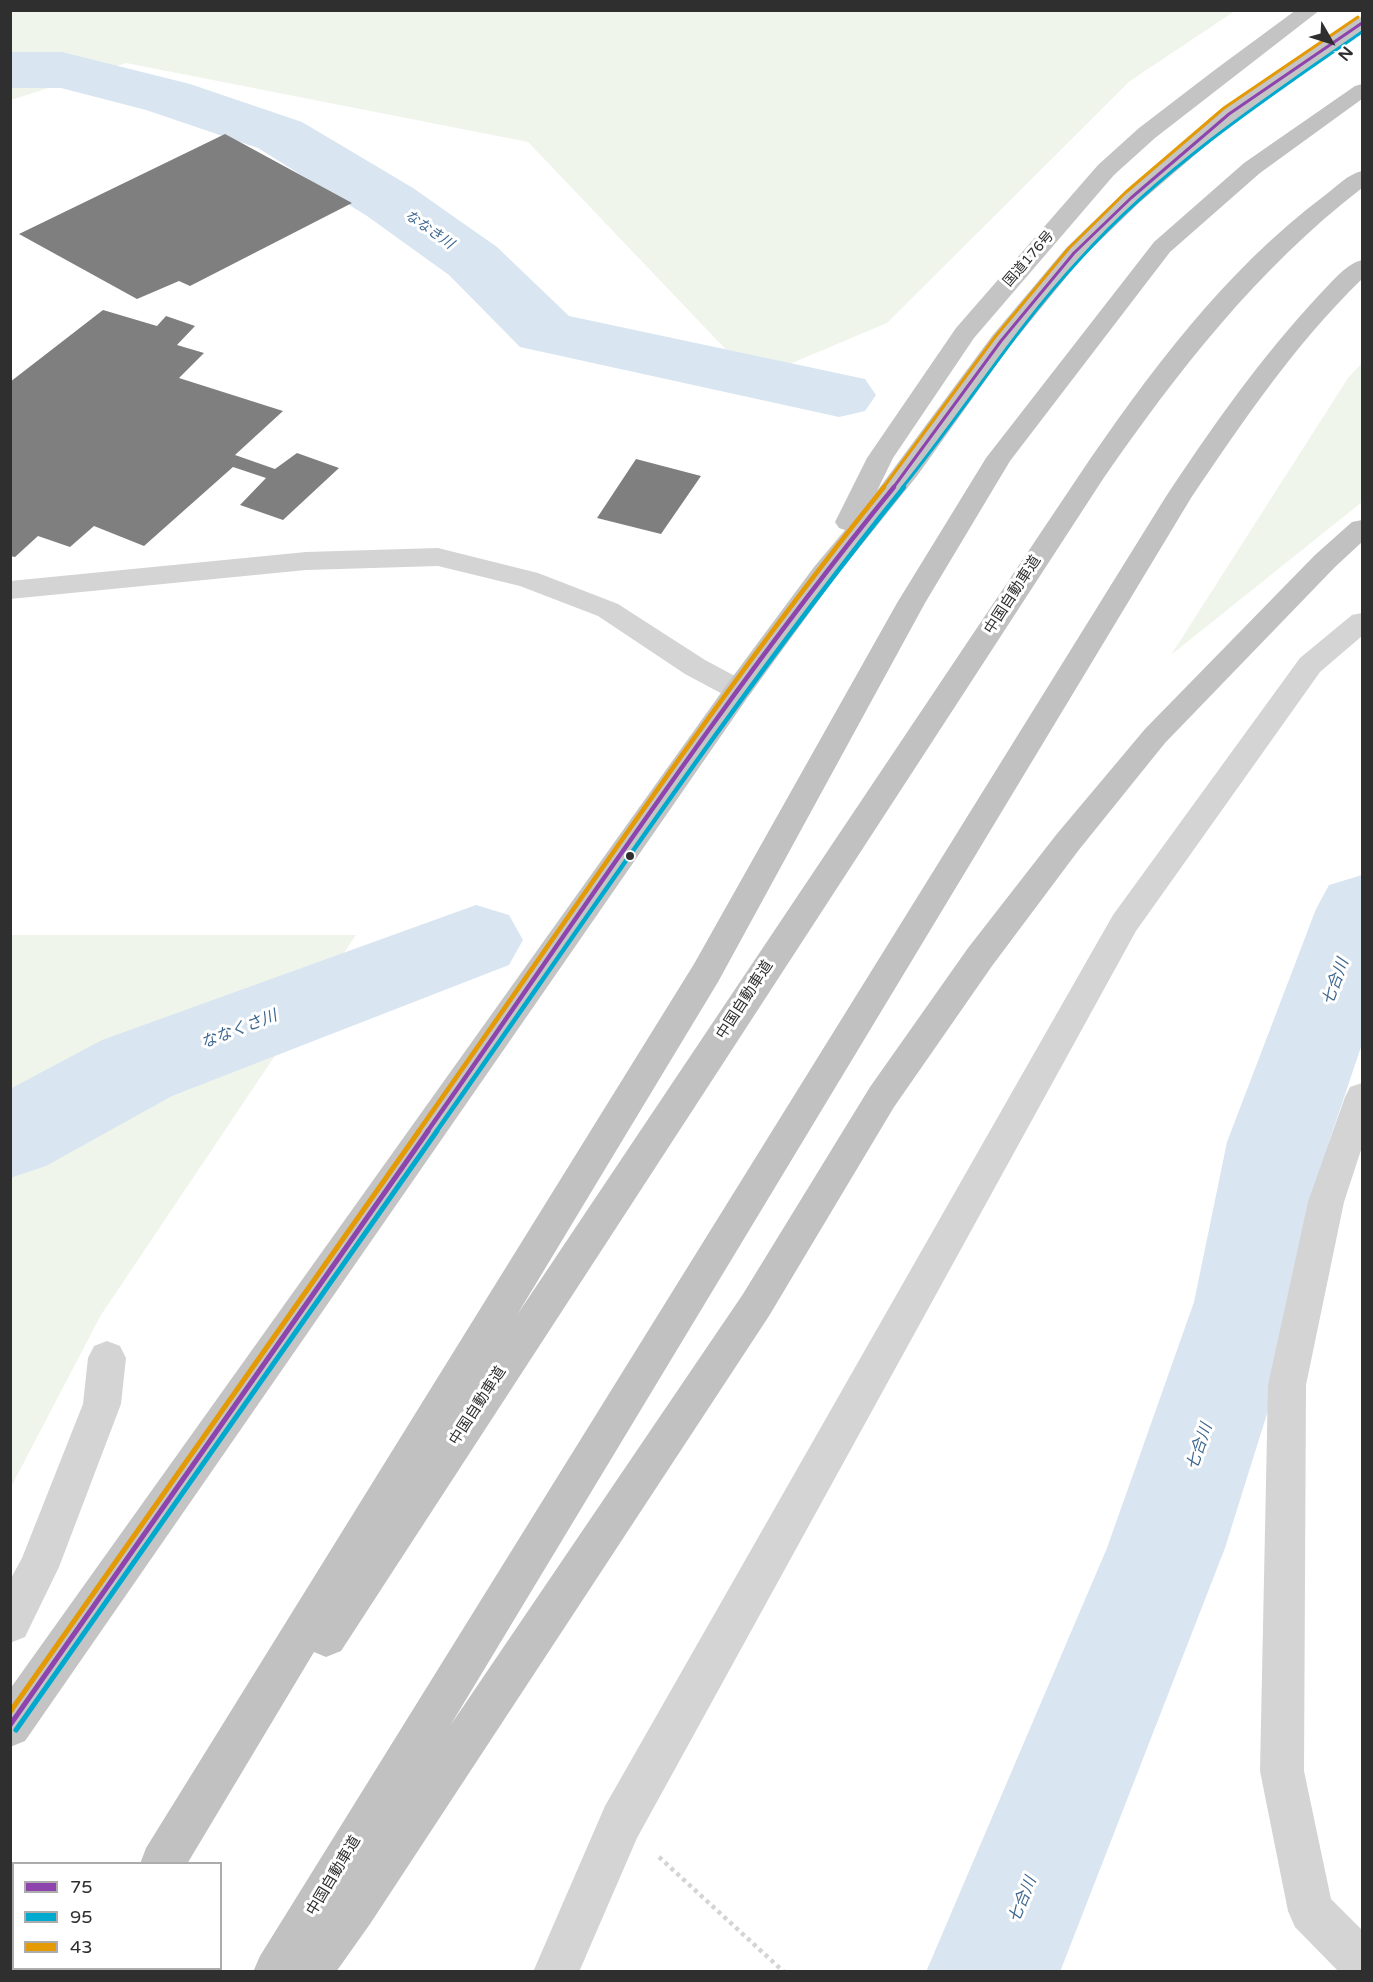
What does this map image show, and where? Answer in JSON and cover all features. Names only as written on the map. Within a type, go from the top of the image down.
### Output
[{"type":"highway","name":"国道176号","points":[[824,573],[880,458],[965,333],[1098,179],[1147,133],[1223,73],[1310,10]]},
{"type":"highway","name":"国道176号","points":[[15,1713],[738,690],[824,573],[908,470],[1001,341],[1074,253],[1131,198],[1229,114],[1362,24]]},
{"type":"highway","points":[[163,1862],[706,973],[911,603],[999,458],[1162,247],[1252,168],[1362,90]]},
{"type":"highway","name":"中国自動車道","points":[[177,1862],[1103,459],[1154,388],[1216,310],[1277,247],[1362,177]]},
{"type":"highway","name":"中国自動車道","points":[[276,1971],[1178,498],[1232,417],[1292,341],[1362,267]]},
{"type":"highway","points":[[308,1971],[354,1908],[756,1305],[882,1096],[980,957],[1067,843],[1155,736],[1325,561],[1362,528]]},
{"type":"street","points":[[10,590],[306,561],[438,557],[528,579],[608,610],[695,667],[738,690]]},
{"type":"street","points":[[556,1971],[621,1822],[1124,922],[1310,665],[1362,622]]},
{"type":"street","points":[[1362,1097],[1326,1202],[1287,1385],[1282,1771],[1311,1911],[1362,1962]]},
{"type":"street","points":[[10,1623],[39,1567],[102,1404],[107,1358]]},
{"type":"path","points":[[621,1822],[784,1971]]},
{"type":"shaded area","points":[[11,10],[1235,11],[1130,81],[887,323],[754,379],[528,142],[126,63],[11,100]]},
{"type":"shaded area","points":[[1362,363],[1362,502],[1171,655],[1348,378]]},
{"type":"shaded area","points":[[11,935],[356,935],[101,1315],[11,1487]]},
{"type":"building","points":[[225,134],[352,203],[190,286],[179,281],[137,299],[19,234]]},
{"type":"building","points":[[103,310],[157,326],[166,316],[195,326],[177,345],[204,353],[179,378],[283,411],[235,455],[275,469],[297,453],[339,468],[283,520],[240,505],[266,478],[233,467],[144,546],[94,526],[70,547],[38,536],[15,557],[10,556],[10,382]]},
{"type":"building","points":[[636,459],[701,476],[661,534],[597,518]]},
{"type":"waterway","name":"ななき川","points":[[10,70],[62,70],[168,97],[280,135],[390,202],[473,261],[545,332],[839,395]]},
{"type":"waterway","name":"七合川","points":[[993,1972],[1166,1548],[1248,1302],[1278,1142],[1362,909]]},
{"type":"waterway","name":"ななくさ川","points":[[10,1137],[137,1068],[476,940]]},
{"type":"transit line","name":"43","points":[[10,1712],[732,686],[818,569],[902,465],[995,337],[1069,248],[1126,192],[1224,108],[1358,17]]},
{"type":"transit line","name":"75","points":[[10,1725],[738,690],[824,573],[908,470],[1001,341],[1074,253],[1131,198],[1229,114],[1362,23]]},
{"type":"transit line","name":"95","points":[[16,1730],[744,694],[830,578],[914,474],[1007,346],[1080,258],[1136,204],[1234,120],[1362,32]]}]
